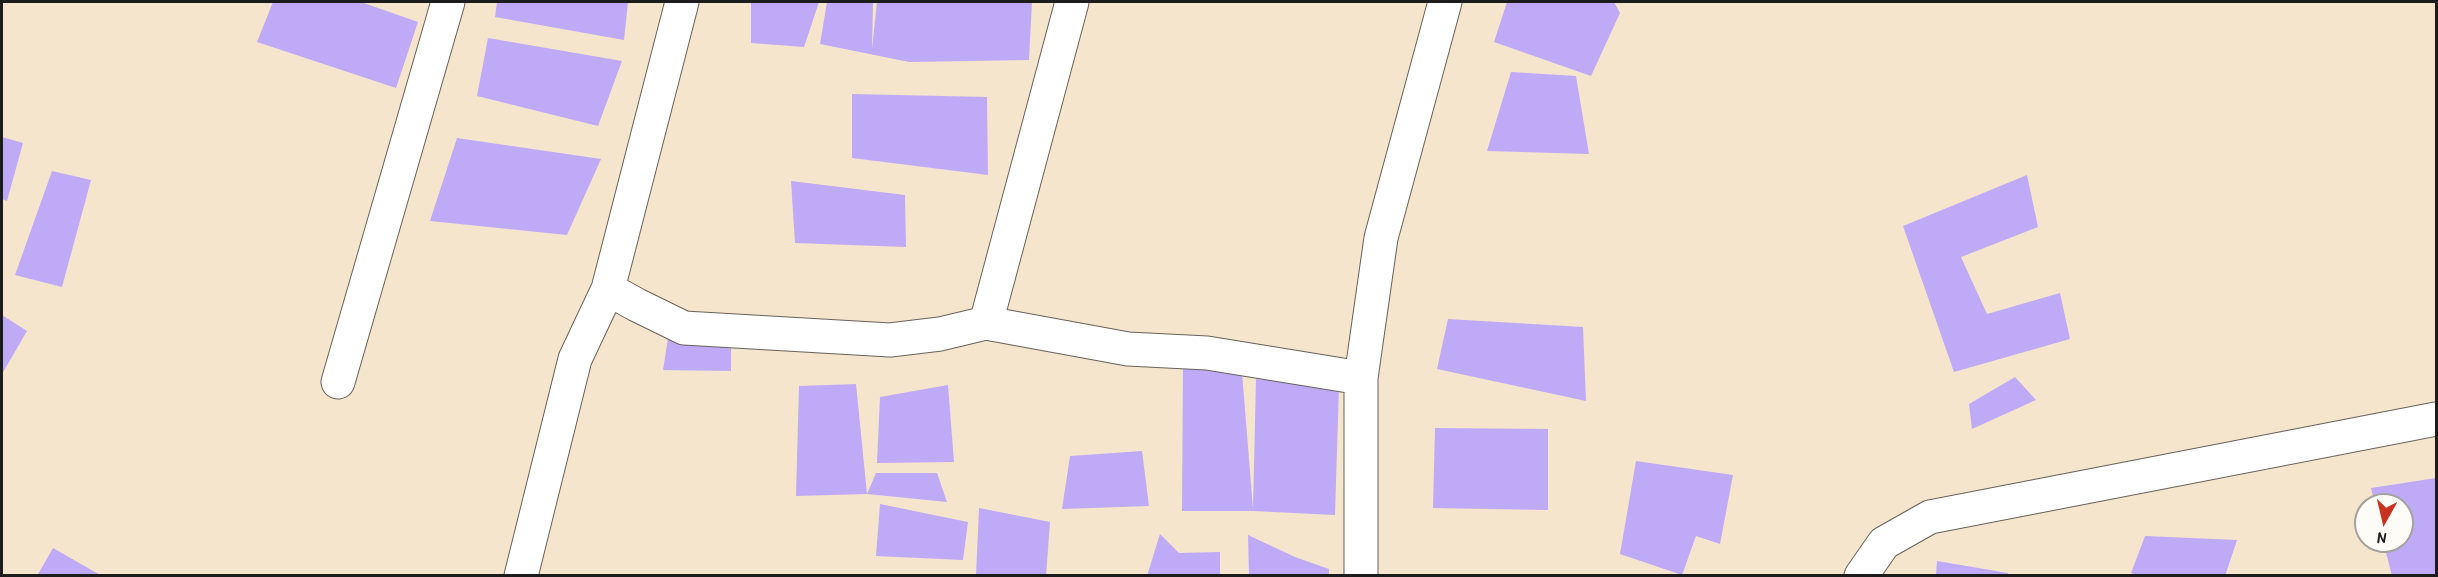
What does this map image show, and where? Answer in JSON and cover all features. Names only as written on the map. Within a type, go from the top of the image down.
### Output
[{"type":"street","points":[[338,382],[448,2]]},
{"type":"street","points":[[521,576],[575,359],[608,289],[681,2]]},
{"type":"street","points":[[986,323],[1072,2]]},
{"type":"street","points":[[1361,576],[1361,378],[1381,238],[1445,2]]},
{"type":"street","points":[[608,289],[684,328],[890,340],[940,334],[986,323],[1128,349],[1207,353],[1361,378]]},
{"type":"street","points":[[1861,576],[1884,543],[1930,517],[2436,419]]},
{"type":"building","points":[[273,2],[361,2],[418,22],[396,88],[257,42]]},
{"type":"building","points":[[497,2],[628,2],[624,40],[495,17]]},
{"type":"building","points":[[751,2],[819,2],[804,47],[751,43]]},
{"type":"building","points":[[827,2],[873,2],[872,49],[877,2],[1032,2],[1029,60],[909,62],[820,44]]},
{"type":"building","points":[[1507,2],[1614,2],[1620,13],[1591,76],[1494,42]]},
{"type":"building","points":[[488,38],[622,61],[598,126],[477,96]]},
{"type":"building","points":[[1511,72],[1576,76],[1589,154],[1487,151]]},
{"type":"building","points":[[852,94],[987,97],[988,175],[852,158]]},
{"type":"building","points":[[2,137],[23,143],[7,201],[2,199]]},
{"type":"building","points":[[457,138],[601,159],[567,235],[430,221]]},
{"type":"building","points":[[52,171],[91,180],[62,287],[15,275]]},
{"type":"building","points":[[2027,175],[2038,227],[1961,257],[1987,314],[2060,293],[2070,339],[1954,372],[1903,226]]},
{"type":"building","points":[[791,181],[905,195],[906,247],[795,243]]},
{"type":"building","points":[[2,315],[27,331],[2,374]]},
{"type":"building","points":[[1448,319],[1583,327],[1586,401],[1437,369]]},
{"type":"building","points":[[668,338],[731,346],[731,371],[663,370]]},
{"type":"building","points":[[1183,355],[1242,372],[1253,509],[1256,379],[1339,387],[1335,515],[1253,511],[1182,511]]},
{"type":"building","points":[[2015,377],[2036,400],[1972,429],[1969,404]]},
{"type":"building","points":[[856,384],[867,494],[796,496],[799,386]]},
{"type":"building","points":[[948,385],[954,462],[877,463],[880,397]]},
{"type":"building","points":[[1435,428],[1548,429],[1548,510],[1433,508]]},
{"type":"building","points":[[1142,451],[1149,506],[1062,509],[1070,456]]},
{"type":"building","points":[[1636,461],[1733,475],[1720,544],[1696,536],[1682,575],[1620,554]]},
{"type":"building","points":[[876,473],[937,473],[947,502],[867,494]]},
{"type":"building","points":[[2436,478],[2436,574],[2392,576],[2386,553],[2414,553],[2414,493],[2372,493],[2371,488]]},
{"type":"building","points":[[880,504],[968,522],[963,560],[876,556]]},
{"type":"building","points":[[979,508],[1050,522],[1046,576],[976,576]]},
{"type":"building","points":[[1160,534],[1179,553],[1220,552],[1220,576],[1147,576]]},
{"type":"building","points":[[1248,535],[1295,557],[1329,569],[1329,576],[1249,576]]},
{"type":"building","points":[[2145,536],[2237,540],[2225,576],[2139,576],[2131,573]]},
{"type":"building","points":[[53,548],[102,576],[37,576]]},
{"type":"building","points":[[1937,561],[2008,573],[2008,576],[1936,576]]}]
